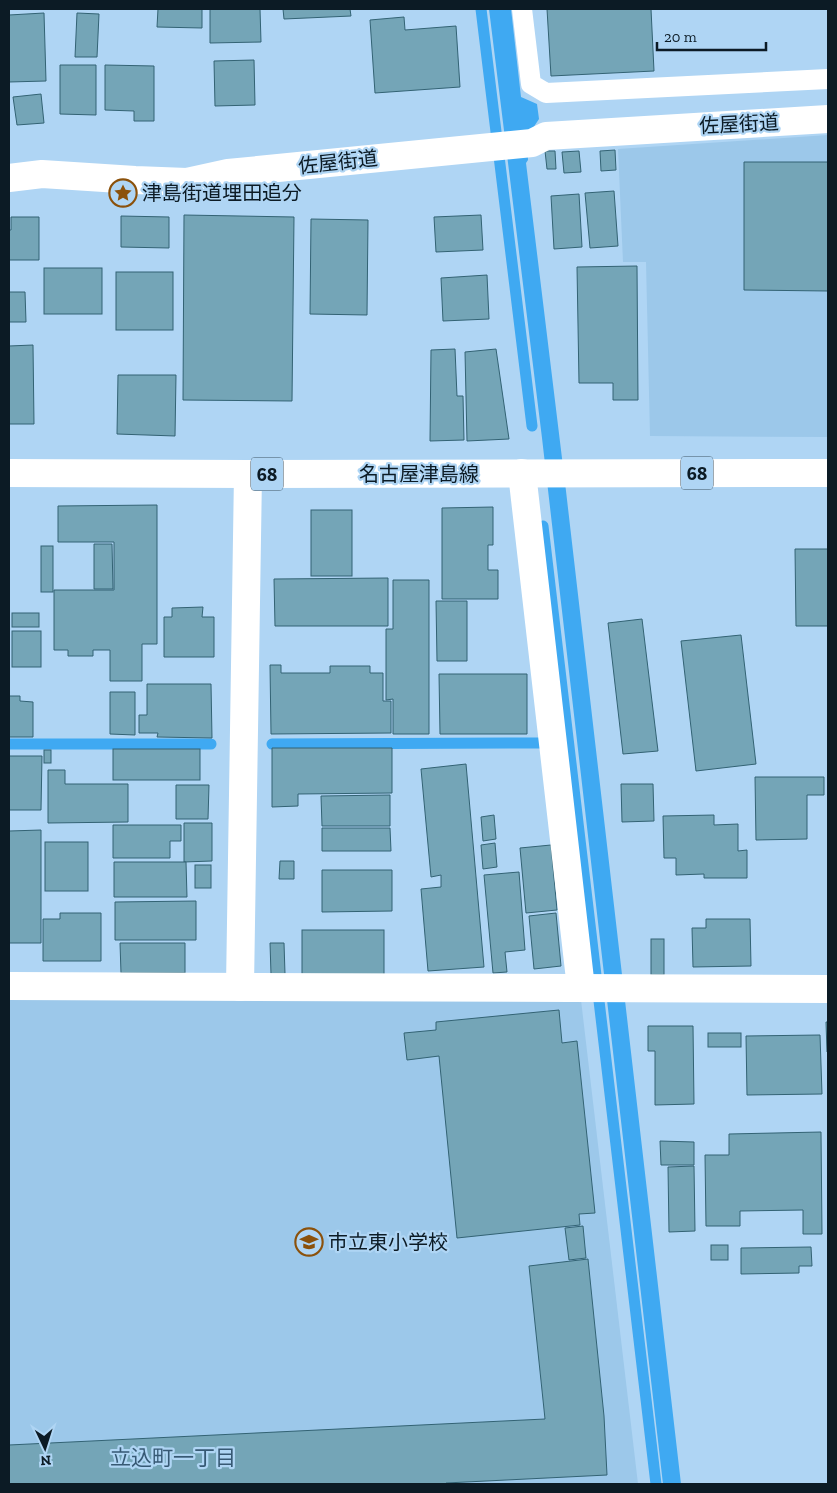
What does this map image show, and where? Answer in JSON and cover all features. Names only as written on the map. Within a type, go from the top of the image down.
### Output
[{"type":"street","name":"佐屋街道","points":[[9,178],[42,174],[187,182],[228,173],[532,143],[546,136],[828,119]]},
{"type":"street","name":"名古屋津島線","points":[[9,473],[828,473]]},
{"type":"street","points":[[524,473],[584,988]]},
{"type":"street","points":[[240,987],[248,474]]},
{"type":"street","points":[[9,986],[828,989]]},
{"type":"lane","points":[[522,9],[531,84],[546,94],[828,79]]},
{"type":"shaded area","points":[[828,135],[828,437],[650,436],[646,262],[623,262],[618,149]]},
{"type":"shaded area","name":"市立東小学校","points":[[9,1000],[581,1000],[638,1484],[9,1484]]},
{"type":"water","points":[[489,9],[511,9],[521,97],[537,104],[539,119],[527,137],[528,160],[526,163],[566,491],[681,1484],[663,1484],[542,438]]},
{"type":"building","points":[[158,9],[202,9],[202,28],[157,27]]},
{"type":"building","points":[[210,9],[260,9],[261,42],[210,43]]},
{"type":"building","points":[[283,9],[350,9],[351,16],[284,19]]},
{"type":"building","points":[[547,9],[651,9],[654,71],[551,76]]},
{"type":"building","points":[[44,13],[46,81],[9,82],[9,15]]},
{"type":"building","points":[[77,13],[99,14],[97,57],[75,57]]},
{"type":"building","points":[[404,17],[405,30],[456,26],[460,87],[375,93],[370,20]]},
{"type":"building","points":[[254,60],[255,105],[215,106],[214,61]]},
{"type":"building","points":[[60,65],[96,65],[96,115],[60,114]]},
{"type":"building","points":[[105,65],[154,66],[154,121],[134,121],[134,111],[105,110]]},
{"type":"building","points":[[41,94],[44,123],[17,125],[13,97]]},
{"type":"building","points":[[615,150],[616,170],[601,171],[600,151]]},
{"type":"building","points":[[545,151],[555,151],[556,169],[547,169]]},
{"type":"building","points":[[579,151],[581,172],[564,173],[562,152]]},
{"type":"building","points":[[744,162],[828,162],[828,291],[744,290]]},
{"type":"building","points":[[614,191],[618,246],[590,248],[585,193]]},
{"type":"building","points":[[579,194],[582,247],[554,249],[551,196]]},
{"type":"building","points":[[184,215],[294,217],[292,401],[183,400]]},
{"type":"building","points":[[481,215],[483,250],[436,252],[434,217]]},
{"type":"building","points":[[121,216],[169,217],[169,248],[121,247]]},
{"type":"building","points":[[11,217],[39,217],[39,260],[9,260]]},
{"type":"building","points":[[311,219],[368,220],[367,315],[310,314]]},
{"type":"building","points":[[637,266],[638,400],[613,400],[613,383],[579,383],[577,267]]},
{"type":"building","points":[[44,268],[102,268],[102,314],[44,314]]},
{"type":"building","points":[[116,272],[173,272],[173,330],[116,330]]},
{"type":"building","points":[[487,275],[489,319],[443,321],[441,278]]},
{"type":"building","points":[[9,292],[25,292],[26,322],[9,322]]},
{"type":"building","points":[[33,345],[34,424],[9,424],[9,346]]},
{"type":"building","points":[[455,349],[457,396],[463,396],[464,440],[430,441],[431,350]]},
{"type":"building","points":[[496,349],[509,439],[467,441],[465,352]]},
{"type":"building","points":[[118,375],[176,375],[175,436],[117,434]]},
{"type":"building","points":[[157,505],[157,644],[142,644],[142,681],[110,681],[110,650],[93,650],[93,656],[68,656],[68,650],[54,650],[54,590],[114,590],[114,542],[58,542],[58,506]]},
{"type":"building","points":[[493,507],[493,545],[488,545],[488,570],[498,570],[498,599],[442,599],[442,508]]},
{"type":"building","points":[[311,510],[352,510],[352,576],[311,576]]},
{"type":"building","points":[[94,544],[112,544],[113,589],[94,589]]},
{"type":"building","points":[[41,546],[53,546],[53,592],[41,592]]},
{"type":"building","points":[[795,549],[828,549],[828,626],[796,626]]},
{"type":"building","points":[[388,578],[388,626],[275,626],[274,579]]},
{"type":"building","points":[[393,580],[429,580],[429,734],[393,734],[393,699],[386,700],[386,629],[393,629]]},
{"type":"building","points":[[436,601],[467,601],[467,661],[437,661]]},
{"type":"building","points":[[203,607],[202,617],[214,617],[214,657],[164,657],[164,617],[172,617],[172,608]]},
{"type":"building","points":[[12,613],[39,613],[39,627],[12,627]]},
{"type":"building","points":[[642,619],[658,751],[623,754],[608,623]]},
{"type":"building","points":[[12,631],[41,631],[41,667],[12,667]]},
{"type":"building","points":[[741,635],[756,764],[696,771],[681,641]]},
{"type":"building","points":[[270,665],[281,665],[281,673],[330,673],[330,666],[370,666],[370,673],[383,673],[383,701],[391,701],[391,733],[271,734]]},
{"type":"building","points":[[439,674],[527,674],[527,734],[440,734]]},
{"type":"building","points":[[147,684],[211,684],[212,738],[157,737],[158,733],[139,733],[139,715],[147,715]]},
{"type":"building","points":[[110,692],[135,692],[135,735],[110,734]]},
{"type":"building","points":[[9,696],[20,696],[20,701],[33,702],[33,737],[9,737]]},
{"type":"building","points":[[272,748],[392,748],[392,793],[298,794],[298,806],[272,807]]},
{"type":"building","points":[[113,749],[200,749],[200,780],[113,780]]},
{"type":"building","points":[[44,750],[51,750],[51,763],[44,763]]},
{"type":"building","points":[[9,756],[42,756],[41,810],[9,810]]},
{"type":"building","points":[[466,764],[484,967],[428,971],[421,889],[441,887],[441,875],[431,877],[421,769]]},
{"type":"building","points":[[48,770],[65,770],[65,784],[128,784],[128,822],[48,823]]},
{"type":"building","points":[[755,777],[824,777],[824,795],[807,795],[807,839],[756,840]]},
{"type":"building","points":[[621,784],[653,784],[654,821],[622,822]]},
{"type":"building","points":[[176,785],[209,785],[208,819],[176,819]]},
{"type":"building","points":[[390,795],[390,826],[322,826],[321,796]]},
{"type":"building","points":[[494,815],[496,839],[483,841],[481,817]]},
{"type":"building","points":[[714,815],[714,825],[738,824],[738,851],[747,850],[747,878],[704,878],[704,874],[676,875],[676,858],[664,858],[663,816]]},
{"type":"building","points":[[184,823],[212,823],[212,861],[184,862]]},
{"type":"building","points":[[113,825],[181,825],[181,841],[170,841],[170,858],[113,858]]},
{"type":"building","points":[[322,828],[390,828],[391,851],[322,851]]},
{"type":"building","points":[[41,830],[41,943],[9,943],[9,831]]},
{"type":"building","points":[[45,842],[88,842],[88,891],[45,891]]},
{"type":"building","points":[[495,843],[497,867],[483,869],[481,845]]},
{"type":"building","points":[[551,845],[557,910],[526,913],[520,848]]},
{"type":"building","points":[[280,861],[294,861],[294,879],[279,879]]},
{"type":"building","points":[[114,862],[186,862],[187,897],[114,897]]},
{"type":"building","points":[[195,865],[211,865],[211,888],[195,888]]},
{"type":"building","points":[[322,870],[392,870],[392,911],[322,912]]},
{"type":"building","points":[[519,872],[525,950],[505,952],[507,972],[493,973],[484,875]]},
{"type":"building","points":[[196,901],[196,940],[115,940],[115,902]]},
{"type":"building","points":[[60,913],[101,913],[101,961],[43,961],[43,919],[60,919]]},
{"type":"building","points":[[556,913],[561,966],[534,969],[529,916]]},
{"type":"building","points":[[706,919],[750,919],[751,966],[693,967],[692,928],[706,928]]},
{"type":"building","points":[[302,930],[384,930],[384,975],[302,975]]},
{"type":"building","points":[[651,939],[664,939],[664,975],[651,975]]},
{"type":"building","points":[[120,943],[185,943],[185,973],[121,973]]},
{"type":"building","points":[[270,943],[284,943],[285,974],[271,974]]},
{"type":"building","points":[[559,1010],[562,1043],[577,1041],[595,1213],[579,1214],[580,1225],[457,1238],[439,1056],[407,1060],[404,1033],[436,1030],[436,1022]]},
{"type":"building","points":[[826,1022],[828,1022],[828,1052],[827,1052]]},
{"type":"building","points":[[648,1026],[693,1026],[694,1104],[655,1105],[655,1051],[648,1051]]},
{"type":"building","points":[[708,1033],[741,1033],[741,1047],[708,1047]]},
{"type":"building","points":[[820,1035],[822,1094],[747,1095],[746,1036]]},
{"type":"building","points":[[821,1132],[822,1234],[803,1234],[803,1210],[740,1211],[740,1226],[706,1226],[705,1155],[729,1155],[729,1134]]},
{"type":"building","points":[[660,1141],[694,1142],[694,1165],[661,1165]]},
{"type":"building","points":[[694,1166],[695,1231],[669,1232],[668,1167]]},
{"type":"building","points":[[583,1226],[586,1258],[569,1260],[565,1228]]},
{"type":"building","points":[[711,1245],[728,1245],[728,1260],[711,1260]]},
{"type":"building","points":[[811,1247],[812,1266],[799,1266],[799,1273],[741,1274],[741,1248]]},
{"type":"building","points":[[588,1259],[604,1416],[607,1475],[446,1484],[9,1484],[9,1445],[545,1419],[529,1266]]},
{"type":"waterway","points":[[481,9],[532,426]]},
{"type":"waterway","points":[[543,526],[656,1484]]},
{"type":"waterway","points":[[272,744],[540,743]]},
{"type":"waterway","points":[[9,744],[211,744]]},
{"type":"place","name":"津島街道埋田追分","points":[[123,193]]},
{"type":"place","name":"市立東小学校","points":[[309,1242]]},
{"type":"district","name":"立込町一丁目","points":[[173,1458]]}]
